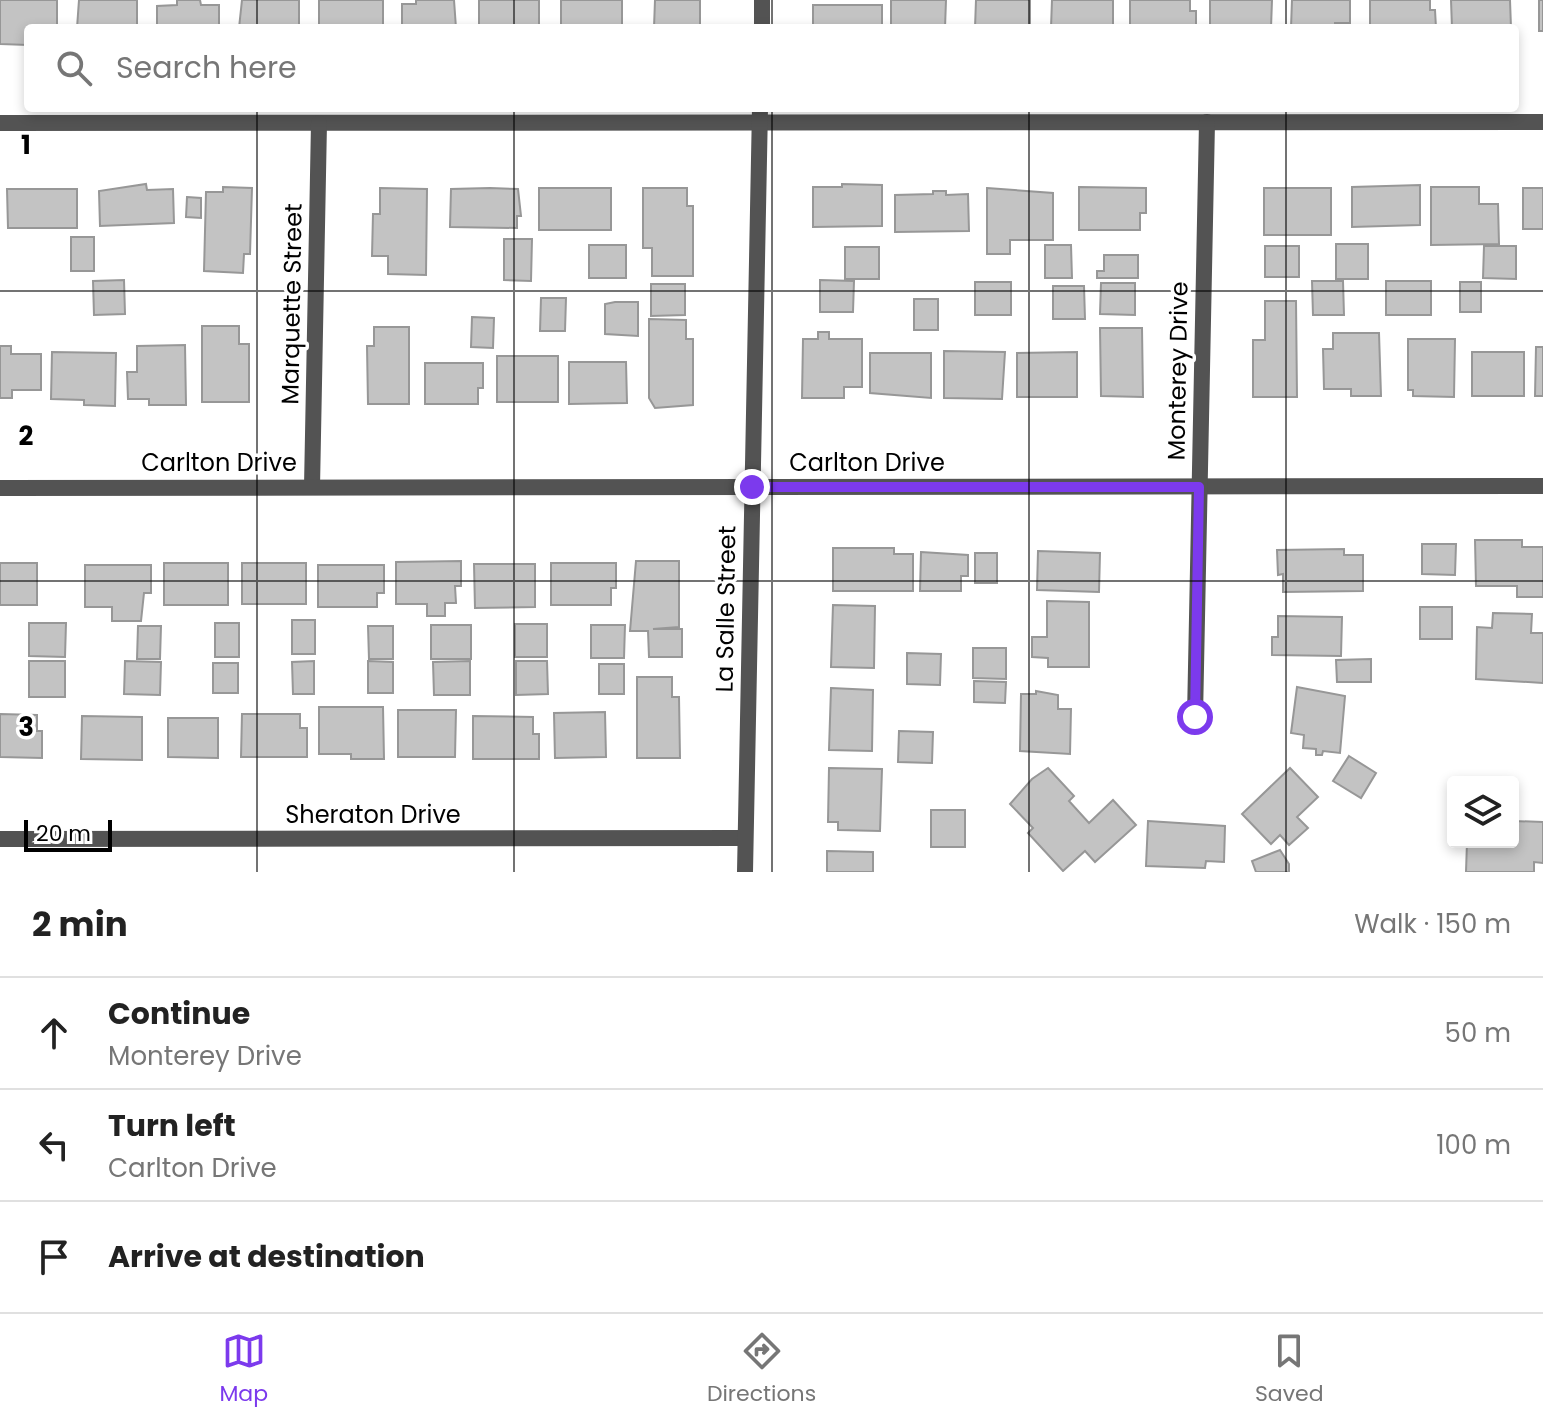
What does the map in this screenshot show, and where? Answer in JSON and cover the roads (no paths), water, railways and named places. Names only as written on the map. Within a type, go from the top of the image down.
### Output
[{"type":"street","points":[[762,0],[762,24]]},
{"type":"street","points":[[0,123],[319,123],[760,115],[1207,122],[1543,122]]},
{"type":"street","name":"La Salle Street","points":[[745,872],[760,115]]},
{"type":"street","name":"Monterey Drive","points":[[1195,717],[1207,122]]},
{"type":"street","name":"Marquette Street","points":[[312,487],[319,123]]},
{"type":"street","name":"Carlton Drive","points":[[0,488],[1543,486]]},
{"type":"street","name":"Sheraton Drive","points":[[0,839],[745,838]]}]
